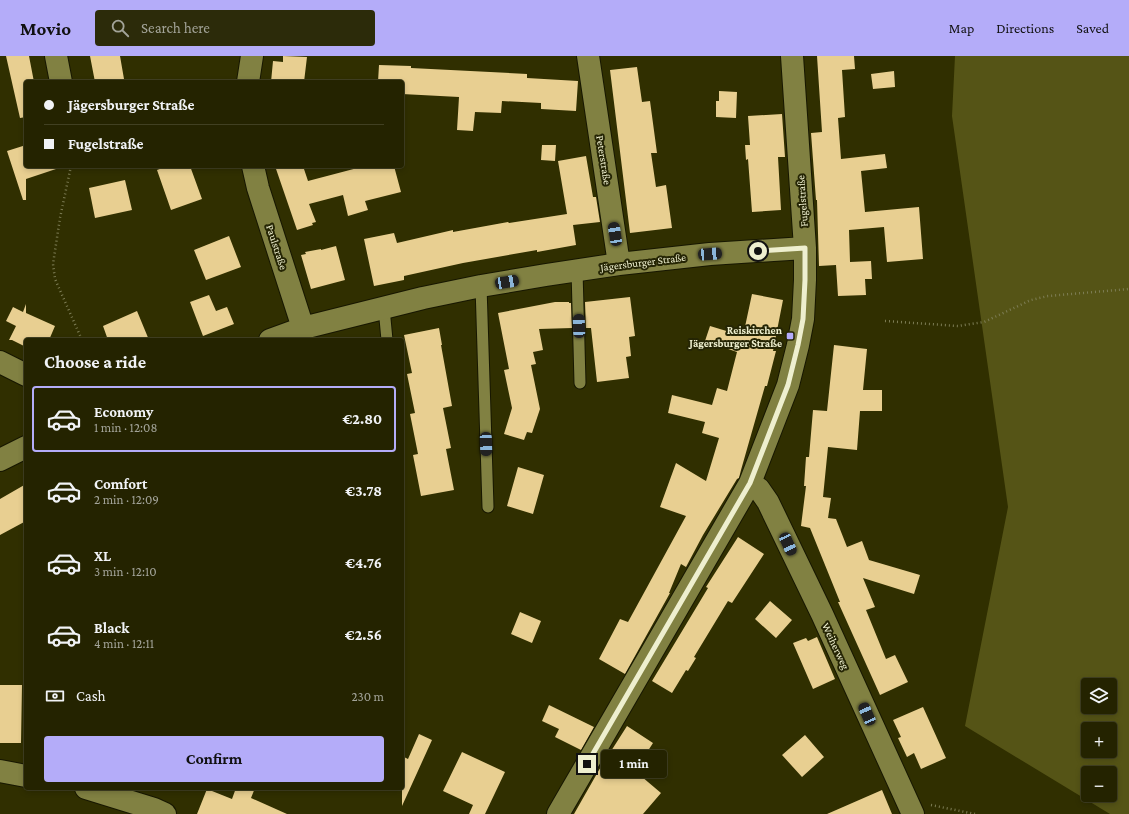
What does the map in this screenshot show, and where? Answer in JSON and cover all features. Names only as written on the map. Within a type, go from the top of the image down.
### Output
[{"type":"street","points":[[56,56],[61,80]]},
{"type":"street","points":[[248,80],[252,56]]},
{"type":"street","name":"Peterstraße","points":[[588,56],[619,264]]},
{"type":"street","name":"Fugelstraße","points":[[558,814],[750,483],[788,385],[803,319],[805,280],[805,248],[792,56]]},
{"type":"street","name":"Paulstraße","points":[[253,168],[298,333]]},
{"type":"street","name":"Jägersburger Straße","points":[[278,338],[423,298],[481,286],[619,264],[710,254],[805,248]]},
{"type":"street","points":[[0,362],[24,373]]},
{"type":"street","points":[[0,460],[24,447]]},
{"type":"street","name":"Weiherweg","points":[[750,483],[759,489],[768,502],[822,614],[910,807]]},
{"type":"street","points":[[0,771],[24,776]]},
{"type":"street","points":[[93,790],[154,808],[165,814]]},
{"type":"lane","points":[[577,270],[580,383]]},
{"type":"lane","points":[[481,286],[488,507]]},
{"type":"lane","points":[[384,308],[387,338]]},
{"type":"path","points":[[71,168],[60,218],[54,264],[55,279],[81,338]]},
{"type":"path","points":[[885,321],[958,326],[984,322],[1031,300],[1048,296],[1129,289]]},
{"type":"path","points":[[910,807],[975,814]]},
{"type":"shaded area","points":[[955,56],[1129,56],[1129,814],[1110,814],[1090,802],[1117,802],[1117,766],[1081,766],[1081,796],[965,726],[1008,507],[952,116]]},
{"type":"building","points":[[6,56],[29,56],[34,80],[24,80],[24,117],[20,118]]},
{"type":"building","points":[[90,56],[120,56],[124,79],[95,80]]},
{"type":"building","points":[[283,56],[307,57],[304,80],[271,80],[273,61],[283,62]]},
{"type":"building","points":[[817,56],[854,56],[855,69],[842,70],[845,117],[838,118],[841,159],[885,154],[887,168],[861,171],[865,212],[919,207],[923,259],[887,262],[884,227],[849,230],[850,262],[871,261],[872,279],[865,279],[866,295],[838,296],[836,265],[819,266],[817,200],[811,133],[822,132]]},
{"type":"building","points":[[379,65],[527,74],[527,78],[578,81],[576,111],[541,109],[541,103],[502,101],[501,113],[475,112],[473,131],[457,130],[459,97],[404,94],[404,80],[378,80]]},
{"type":"building","points":[[637,67],[642,102],[650,101],[657,153],[651,153],[656,187],[666,185],[672,228],[630,233],[610,70]]},
{"type":"building","points":[[894,71],[895,87],[873,89],[871,74]]},
{"type":"building","points":[[719,91],[737,92],[736,118],[716,117],[716,101],[719,101]]},
{"type":"building","points":[[782,114],[785,157],[778,157],[781,210],[752,212],[748,159],[746,160],[745,145],[750,145],[748,116]]},
{"type":"building","points":[[542,145],[556,145],[555,161],[541,160]]},
{"type":"building","points":[[24,146],[24,168],[56,168],[26,179],[26,200],[23,200],[7,151]]},
{"type":"building","points":[[586,156],[593,197],[596,197],[600,222],[573,225],[576,245],[463,263],[404,276],[404,280],[374,286],[364,239],[394,233],[397,243],[453,230],[453,232],[508,222],[567,214],[558,161]]},
{"type":"building","points":[[162,168],[191,168],[202,199],[171,210],[157,170]]},
{"type":"building","points":[[276,168],[304,168],[308,181],[357,168],[395,168],[401,192],[365,201],[368,210],[348,216],[343,195],[309,204],[316,222],[312,223],[313,225],[297,230]]},
{"type":"building","points":[[125,180],[132,210],[95,218],[89,188]]},
{"type":"building","points":[[229,236],[241,267],[206,280],[194,250]]},
{"type":"building","points":[[336,246],[345,280],[311,289],[301,255],[306,254],[305,252]]},
{"type":"building","points":[[752,294],[783,300],[773,351],[776,351],[739,478],[703,535],[686,567],[681,564],[670,593],[625,674],[599,659],[620,619],[628,622],[686,516],[660,507],[676,463],[706,481],[719,438],[702,433],[705,422],[668,413],[672,395],[712,405],[717,388],[727,391],[737,352],[705,341],[710,326],[743,336]]},
{"type":"building","points":[[209,295],[216,311],[227,307],[234,324],[203,336],[190,302]]},
{"type":"building","points":[[630,297],[635,336],[629,337],[631,356],[626,357],[629,378],[597,382],[591,328],[586,328],[585,302]]},
{"type":"building","points":[[555,302],[571,303],[572,328],[539,329],[543,350],[533,352],[536,364],[531,365],[540,409],[532,433],[527,432],[524,440],[504,434],[512,408],[504,370],[509,369],[498,313]]},
{"type":"building","points":[[26,304],[26,313],[55,326],[50,338],[24,338],[24,346],[9,340],[16,326],[6,321],[13,307],[23,312]]},
{"type":"building","points":[[137,311],[148,338],[107,338],[103,326]]},
{"type":"building","points":[[439,328],[452,406],[443,408],[451,448],[446,449],[454,490],[421,496],[413,455],[418,454],[410,414],[415,413],[407,374],[412,373],[404,335]]},
{"type":"building","points":[[834,345],[867,349],[863,390],[882,390],[882,411],[860,411],[857,450],[828,447],[823,497],[831,498],[828,518],[836,519],[847,547],[862,541],[869,560],[920,575],[914,594],[863,578],[875,607],[866,610],[886,659],[895,655],[908,682],[880,695],[838,602],[840,602],[810,528],[801,526],[806,486],[804,486],[806,457],[809,457],[813,410],[827,411]]},
{"type":"building","points":[[518,467],[544,475],[533,514],[507,506]]},
{"type":"building","points":[[24,485],[24,522],[0,535],[0,499]]},
{"type":"building","points":[[738,537],[764,554],[732,603],[728,601],[694,657],[696,658],[688,671],[686,670],[672,693],[652,681],[708,588],[706,587]]},
{"type":"building","points":[[770,601],[792,620],[776,638],[755,619]]},
{"type":"building","points":[[520,612],[541,621],[532,643],[511,634]]},
{"type":"building","points":[[817,637],[835,679],[813,689],[793,643],[806,638],[808,641]]},
{"type":"building","points":[[0,685],[22,685],[21,743],[0,743]]},
{"type":"building","points":[[549,705],[594,727],[581,750],[555,737],[559,729],[542,721]]},
{"type":"building","points":[[923,707],[946,758],[921,769],[914,753],[907,757],[898,738],[901,737],[893,720]]},
{"type":"building","points":[[627,726],[653,743],[635,771],[661,793],[643,814],[574,814],[599,770]]},
{"type":"building","points":[[419,734],[432,740],[402,806],[402,790],[404,790],[404,757],[408,759]]},
{"type":"building","points":[[805,735],[824,757],[802,777],[782,755]]},
{"type":"building","points":[[462,752],[505,772],[485,814],[469,814],[473,805],[443,791]]},
{"type":"building","points":[[207,790],[232,799],[235,790],[254,790],[251,798],[287,814],[197,814]]},
{"type":"building","points":[[882,790],[892,814],[827,814]]},
{"type":"place","name":"Reiskirchen Jägersburger Straße","points":[[790,336]]},
{"type":"route","points":[[587,764],[750,483],[788,385],[803,319],[805,248],[758,251]]}]
